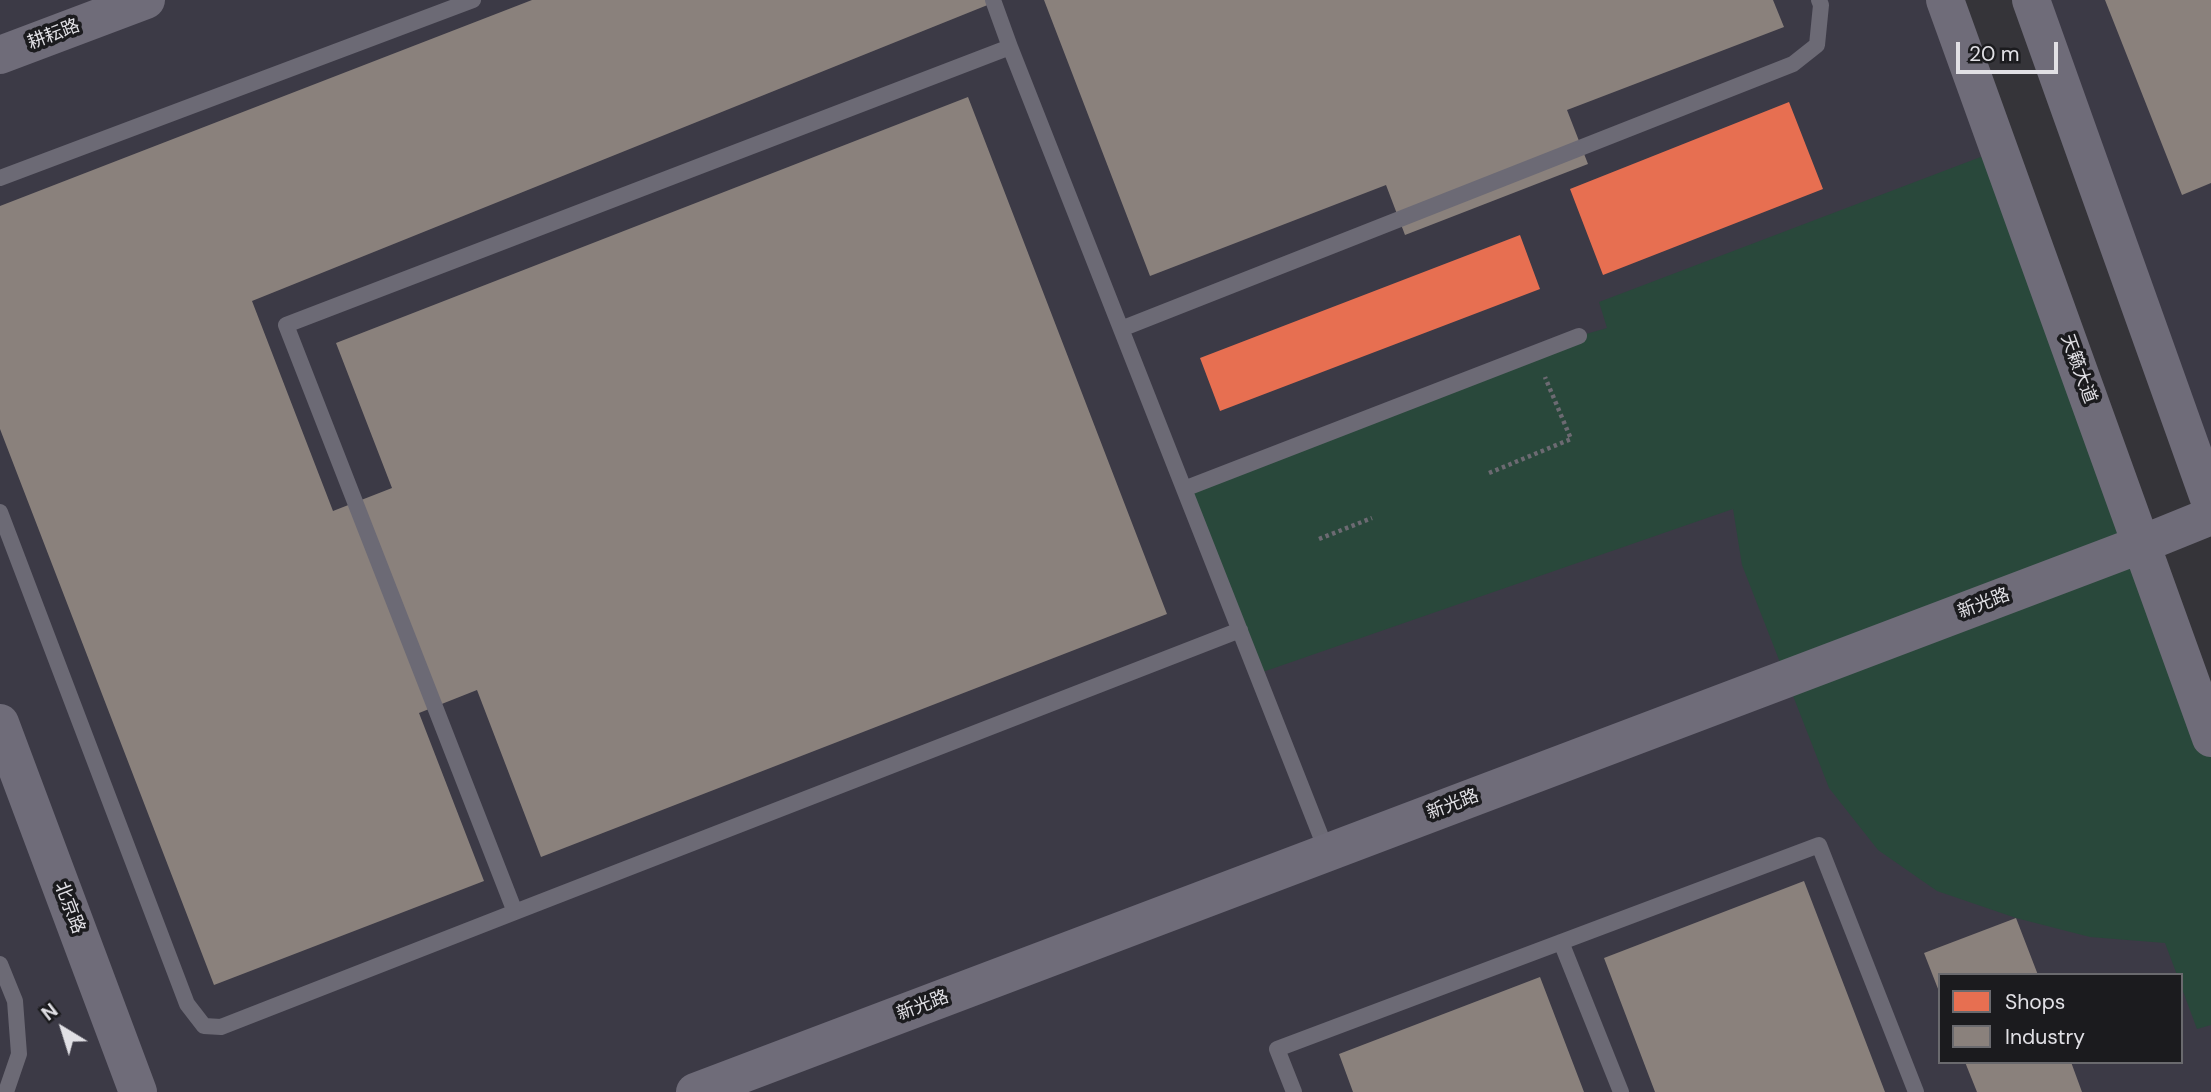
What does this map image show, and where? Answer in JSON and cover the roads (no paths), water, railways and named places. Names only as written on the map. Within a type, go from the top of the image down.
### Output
[{"type":"street","name":"耕耘路","points":[[0,55],[146,0]]},
{"type":"street","name":"天籁大道","points":[[1945,0],[2211,738]]},
{"type":"street","points":[[2031,0],[2211,504]]},
{"type":"street","name":"新光路","points":[[695,1092],[2211,516]]},
{"type":"street","name":"北京路","points":[[0,723],[138,1092]]},
{"type":"lane","points":[[0,178],[473,0]]},
{"type":"lane","points":[[993,0],[1327,852]]},
{"type":"lane","points":[[1121,329],[1793,64],[1817,45],[1821,5],[1819,0]]},
{"type":"lane","points":[[515,912],[286,325],[1010,47]]},
{"type":"lane","points":[[1184,489],[1578,336]]},
{"type":"lane","points":[[0,512],[187,1004],[204,1026],[222,1027],[1240,630]]},
{"type":"lane","points":[[1294,1092],[1277,1049],[1819,845],[1916,1092]]},
{"type":"lane","points":[[1561,942],[1621,1092]]},
{"type":"lane","points":[[0,964],[15,1000],[19,1054],[6,1092]]}]
